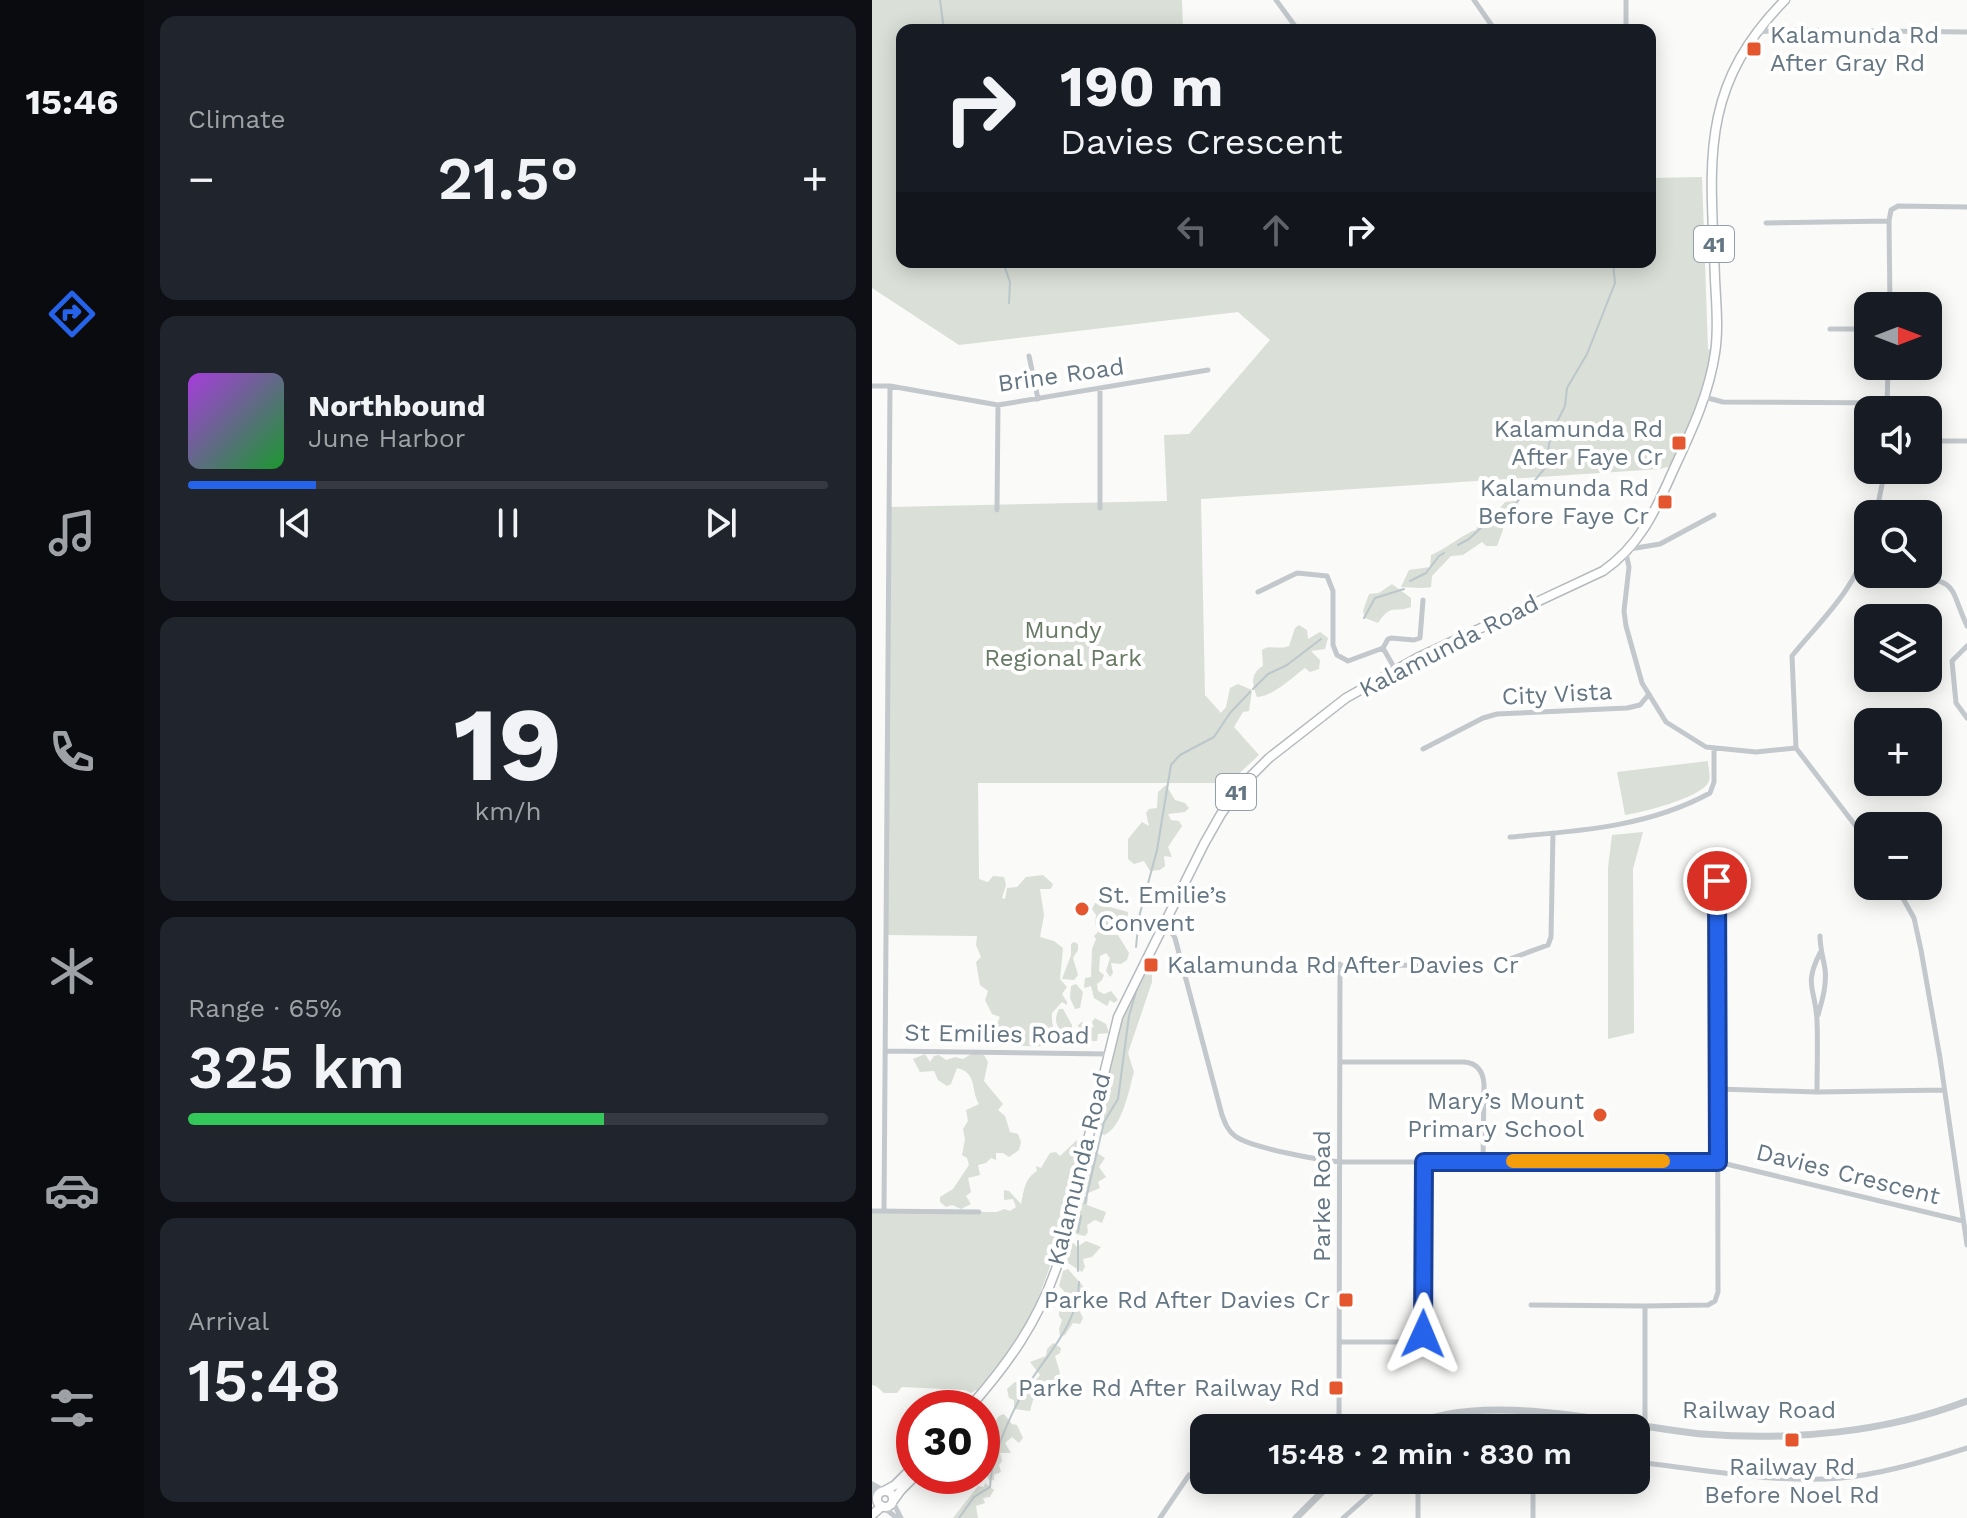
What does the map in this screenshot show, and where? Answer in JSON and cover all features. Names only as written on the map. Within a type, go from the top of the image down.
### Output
[{"type":"main road","name":"Kalamunda Road","points":[[983,1390],[1021,1343],[1048,1292],[1118,1017],[1221,814],[1251,775],[1327,711],[1395,669],[1603,571],[1628,551],[1647,527],[1704,397],[1716,351],[1711,179],[1713,137],[1724,91],[1757,32],[1785,0]]},
{"type":"main road","points":[[872,1515],[879,1498],[896,1484]]},
{"type":"main road","points":[[879,1498],[892,1494],[893,1502]]},
{"type":"main road","points":[[879,1498],[890,1506],[898,1494]]},
{"type":"street","points":[[1276,0],[1294,24]]},
{"type":"street","points":[[1474,0],[1491,24]]},
{"type":"street","points":[[1626,0],[1626,24]]},
{"type":"street","points":[[1769,16],[1776,26],[1784,30]]},
{"type":"street","points":[[1757,32],[1967,32]]},
{"type":"street","points":[[1890,292],[1891,210],[1898,206],[1967,207]]},
{"type":"street","points":[[1766,223],[1889,221]]},
{"type":"street","points":[[1830,329],[1854,329]]},
{"type":"street","points":[[1029,356],[1038,399]]},
{"type":"street","name":"Brine Road","points":[[872,386],[890,386],[998,405],[1208,370]]},
{"type":"street","points":[[884,1211],[890,386]]},
{"type":"street","points":[[1100,388],[1100,508]]},
{"type":"street","points":[[1704,397],[1723,402],[1854,406]]},
{"type":"street","points":[[997,510],[998,405]]},
{"type":"street","points":[[1942,441],[1967,441]]},
{"type":"street","points":[[1714,515],[1660,544],[1628,551],[1624,611],[1642,683],[1666,722],[1706,747],[1756,752],[1796,748]]},
{"type":"street","points":[[1258,592],[1297,573],[1327,576],[1333,591],[1333,645],[1337,655],[1348,661],[1383,648],[1391,638],[1420,638],[1423,600]]},
{"type":"street","points":[[1854,582],[1792,656],[1796,748],[1854,824]]},
{"type":"street","points":[[1942,582],[1954,590],[1967,626]]},
{"type":"street","points":[[1967,646],[1952,661],[1956,703],[1967,718]]},
{"type":"street","points":[[1383,648],[1395,669]]},
{"type":"street","name":"City Vista","points":[[1423,749],[1497,714],[1627,708],[1640,705],[1649,694]]},
{"type":"street","points":[[1510,837],[1650,819],[1702,798],[1710,793],[1714,782],[1714,748]]},
{"type":"street","points":[[1507,960],[1548,945],[1551,937],[1553,833]]},
{"type":"street","points":[[1531,1305],[1703,1306],[1712,1304],[1716,1298],[1717,851]]},
{"type":"street","points":[[1904,900],[1914,918],[1967,1245]]},
{"type":"street","name":"Davies Crescent","points":[[1165,922],[1175,938],[1222,1115],[1228,1129],[1246,1141],[1340,1162],[1718,1162],[1963,1221]]},
{"type":"street","points":[[1817,1016],[1824,995],[1825,970],[1820,953],[1820,936]]},
{"type":"street","points":[[1817,1092],[1817,1016],[1811,991],[1811,971],[1820,953]]},
{"type":"street","name":"Parke Road","points":[[1339,1414],[1340,964]]},
{"type":"street","points":[[1312,966],[1431,965]]},
{"type":"street","name":"St Emilies Road","points":[[886,1051],[1107,1054]]},
{"type":"street","points":[[1340,1062],[1464,1062],[1477,1066],[1484,1076],[1483,1161]]},
{"type":"street","points":[[1718,1089],[1817,1092],[1944,1090]]},
{"type":"street","points":[[1420,1340],[1424,1329],[1424,1162]]},
{"type":"street","points":[[872,1211],[979,1212]]},
{"type":"street","points":[[1644,1414],[1645,1306]]},
{"type":"street","points":[[1340,1342],[1401,1342]]},
{"type":"street","name":"Railway Road","points":[[1650,1428],[1715,1434],[1826,1434],[1891,1422],[1967,1401]]},
{"type":"street","name":"Railway Road","points":[[1456,1414],[1498,1411],[1525,1414]]},
{"type":"street","points":[[1650,1463],[1792,1479],[1837,1478],[1936,1458],[1967,1448]]},
{"type":"street","points":[[1160,1518],[1189,1475]]},
{"type":"street","points":[[872,1485],[879,1498],[899,1518]]},
{"type":"street","points":[[1296,1518],[1320,1494]]},
{"type":"street","points":[[1343,1518],[1370,1494]]},
{"type":"street","points":[[1418,1494],[1418,1518]]},
{"type":"street","points":[[1533,1494],[1533,1518]]},
{"type":"street","points":[[893,1502],[899,1518]]},
{"type":"green space","name":"Mundy Regional Park","points":[[872,0],[1182,0],[1183,24],[896,24],[896,268],[1656,268],[1656,178],[1702,177],[1708,349],[1716,351],[1709,382],[1676,465],[1660,469],[1201,499],[1205,695],[1221,713],[1226,707],[1230,688],[1238,684],[1252,690],[1249,711],[1243,712],[1234,727],[1259,755],[1229,783],[978,783],[979,879],[988,882],[993,876],[1004,877],[1006,885],[1002,898],[1005,899],[1007,888],[1017,887],[1026,877],[1043,875],[1053,884],[1051,889],[1040,889],[1044,915],[1040,937],[1054,941],[1063,948],[1060,979],[1067,987],[1062,994],[1067,1005],[1062,1002],[1052,1013],[1055,1040],[1049,1046],[1031,1046],[1011,1044],[998,1035],[996,1028],[1000,1017],[992,1014],[985,1000],[988,991],[980,985],[976,962],[981,957],[976,945],[977,936],[887,935],[889,507],[1167,501],[1164,435],[1189,434],[1270,340],[1238,312],[959,345],[872,288]]},
{"type":"green space","points":[[1505,502],[1519,504],[1518,509],[1512,513],[1513,519],[1502,520],[1503,530],[1497,546],[1486,546],[1482,542],[1463,555],[1451,556],[1432,576],[1431,587],[1401,587],[1409,570],[1430,567],[1431,555],[1476,530],[1482,518],[1495,514]]},
{"type":"green space","points":[[1392,584],[1411,598],[1411,607],[1390,611],[1378,623],[1365,618],[1363,611],[1369,594],[1379,593]]},
{"type":"green space","points":[[1299,625],[1307,630],[1308,639],[1320,632],[1328,638],[1325,649],[1311,651],[1320,660],[1319,669],[1310,672],[1305,668],[1276,690],[1257,697],[1253,680],[1263,666],[1262,650],[1289,646]]},
{"type":"green space","points":[[1708,761],[1709,781],[1696,793],[1657,808],[1625,815],[1617,772]]},
{"type":"green space","points":[[1166,785],[1175,800],[1189,808],[1185,812],[1168,814],[1171,820],[1179,821],[1182,826],[1168,847],[1172,857],[1164,856],[1165,866],[1150,871],[1144,861],[1134,864],[1128,859],[1128,839],[1142,822],[1149,826],[1146,813],[1149,809],[1157,808],[1158,792]]},
{"type":"green space","points":[[1643,832],[1633,869],[1634,1033],[1608,1039],[1608,868],[1612,835]]},
{"type":"green space","points":[[1095,903],[1128,912],[1127,923],[1104,926],[1100,921],[1095,925],[1096,915],[1092,909]]},
{"type":"green space","points":[[1103,927],[1111,935],[1118,935],[1129,953],[1127,960],[1121,964],[1111,963],[1113,973],[1110,977],[1106,971],[1110,958],[1106,953],[1100,956],[1099,971],[1104,975],[1097,984],[1098,991],[1104,994],[1111,991],[1118,1000],[1114,1003],[1110,1000],[1107,1006],[1094,998],[1091,986],[1084,988],[1085,978],[1091,977],[1094,936]]},
{"type":"green space","points":[[1071,944],[1078,944],[1073,958],[1078,975],[1074,980],[1062,979],[1071,955]]},
{"type":"green space","points":[[1146,965],[1152,972],[1152,982],[1128,1053],[1134,1072],[1121,1116],[1111,1131],[1104,1135],[1100,1133],[1098,1118],[1104,1105],[1102,1091],[1108,1054]]},
{"type":"green space","points":[[1076,984],[1083,992],[1080,1008],[1075,1009],[1070,998],[1071,986]]},
{"type":"green space","points":[[1059,1009],[1063,1009],[1072,1025],[1071,1036],[1080,1038],[1078,1043],[1070,1043],[1058,1028],[1056,1019]]},
{"type":"green space","points":[[1095,1018],[1106,1024],[1109,1033],[1098,1034],[1097,1041],[1087,1041],[1080,1035],[1078,1025],[1082,1022],[1094,1028],[1092,1022]]},
{"type":"green space","points":[[973,1053],[984,1055],[988,1062],[984,1081],[1003,1104],[998,1110],[1005,1116],[1010,1132],[1018,1134],[1021,1142],[1019,1150],[1009,1157],[996,1153],[996,1160],[991,1158],[978,1165],[980,1175],[968,1178],[971,1192],[966,1196],[971,1204],[961,1209],[952,1205],[946,1207],[940,1202],[940,1197],[953,1189],[969,1165],[962,1155],[963,1129],[968,1121],[966,1110],[979,1104],[971,1078],[964,1070],[957,1068],[951,1084],[947,1086],[938,1080],[934,1071],[920,1072],[913,1059],[925,1054],[930,1062],[939,1055],[946,1060],[955,1057],[963,1059]]},
{"type":"green space","points":[[1077,1140],[1076,1171],[1071,1178],[1064,1229],[1057,1230],[1049,1269],[1032,1318],[1027,1321],[1030,1323],[994,1370],[996,1373],[981,1390],[902,1387],[896,1393],[884,1393],[872,1385],[872,1211],[1010,1211],[1016,1207],[1013,1199],[1004,1200],[1004,1190],[1009,1191],[1021,1204],[1025,1186],[1037,1171],[1036,1166],[1041,1168],[1050,1153],[1056,1152],[1060,1156]]},
{"type":"green space","points":[[1087,1151],[1094,1151],[1105,1158],[1099,1167],[1106,1177],[1098,1182],[1100,1188],[1083,1195],[1080,1191],[1084,1185],[1079,1178],[1087,1167],[1083,1159]]},
{"type":"green space","points":[[1079,1196],[1088,1197],[1087,1205],[1106,1212],[1102,1223],[1095,1220],[1087,1225],[1085,1236],[1071,1233],[1070,1230]]},
{"type":"green space","points":[[1070,1239],[1077,1247],[1086,1241],[1101,1247],[1092,1257],[1083,1259],[1085,1267],[1082,1272],[1068,1263],[1065,1249]]},
{"type":"green space","points":[[1068,1269],[1083,1286],[1085,1306],[1079,1310],[1083,1318],[1080,1324],[1073,1323],[1060,1337],[1062,1320],[1059,1307],[1066,1300],[1059,1286],[1063,1271]]},
{"type":"green space","points":[[1053,1343],[1061,1348],[1055,1356],[1060,1373],[1052,1388],[1043,1392],[1036,1388],[1040,1375],[1030,1362],[1046,1356],[1047,1349]]},
{"type":"green space","points":[[1015,1382],[1028,1384],[1037,1392],[1030,1411],[1014,1409],[1014,1400],[1009,1398],[1007,1389]]},
{"type":"green space","points":[[1004,1414],[1012,1424],[1017,1425],[1023,1438],[1019,1443],[1012,1437],[1005,1443],[1011,1453],[1000,1453],[1000,1416]]},
{"type":"green space","points":[[972,1494],[992,1494],[983,1498],[985,1503],[976,1506],[978,1518],[953,1518]]},
{"type":"waterway","points":[[940,0],[943,24]]},
{"type":"waterway","points":[[1005,268],[1010,282],[1009,303]]},
{"type":"waterway","points":[[1458,545],[1517,502],[1545,468],[1551,434],[1565,406],[1567,388],[1587,354],[1615,283],[1614,268]]},
{"type":"waterway","points":[[1410,581],[1426,573],[1444,553]]},
{"type":"waterway","points":[[1364,618],[1375,598],[1404,589]]},
{"type":"waterway","points":[[1253,689],[1268,674],[1287,665],[1321,639]]},
{"type":"waterway","points":[[1136,947],[1139,917],[1157,850],[1171,765],[1180,755],[1214,737],[1230,713],[1250,692]]},
{"type":"waterway","points":[[1085,1203],[1104,1122],[1118,1099],[1129,1016],[1137,988]]},
{"type":"waterway","points":[[1078,1232],[1081,1216]]},
{"type":"waterway","points":[[1078,1241],[1078,1271]]},
{"type":"waterway","points":[[959,1518],[974,1497],[990,1487],[993,1465],[1005,1430],[1028,1384],[1066,1329],[1073,1314],[1079,1282]]},
{"type":"slow traffic","points":[[1513,1161],[1663,1161]]},
{"type":"place","name":"Kalamunda Rd After Gray Rd","points":[[1754,49]]},
{"type":"place","name":"Kalamunda Rd After Faye Cr","points":[[1679,443]]},
{"type":"place","name":"Kalamunda Rd Before Faye Cr","points":[[1665,502]]},
{"type":"place","name":"St. Emilie’s Convent","points":[[1082,909]]},
{"type":"place","name":"Kalamunda Rd After Davies Cr","points":[[1151,965]]},
{"type":"place","name":"Mary’s Mount Primary School","points":[[1600,1115]]},
{"type":"place","name":"Parke Rd After Davies Cr","points":[[1346,1300]]},
{"type":"place","name":"Parke Rd After Railway Rd","points":[[1336,1388]]},
{"type":"place","name":"Railway Rd Before Noel Rd","points":[[1792,1440]]},
{"type":"route","points":[[1423,1334],[1424,1162],[1718,1162],[1717,881]]}]
